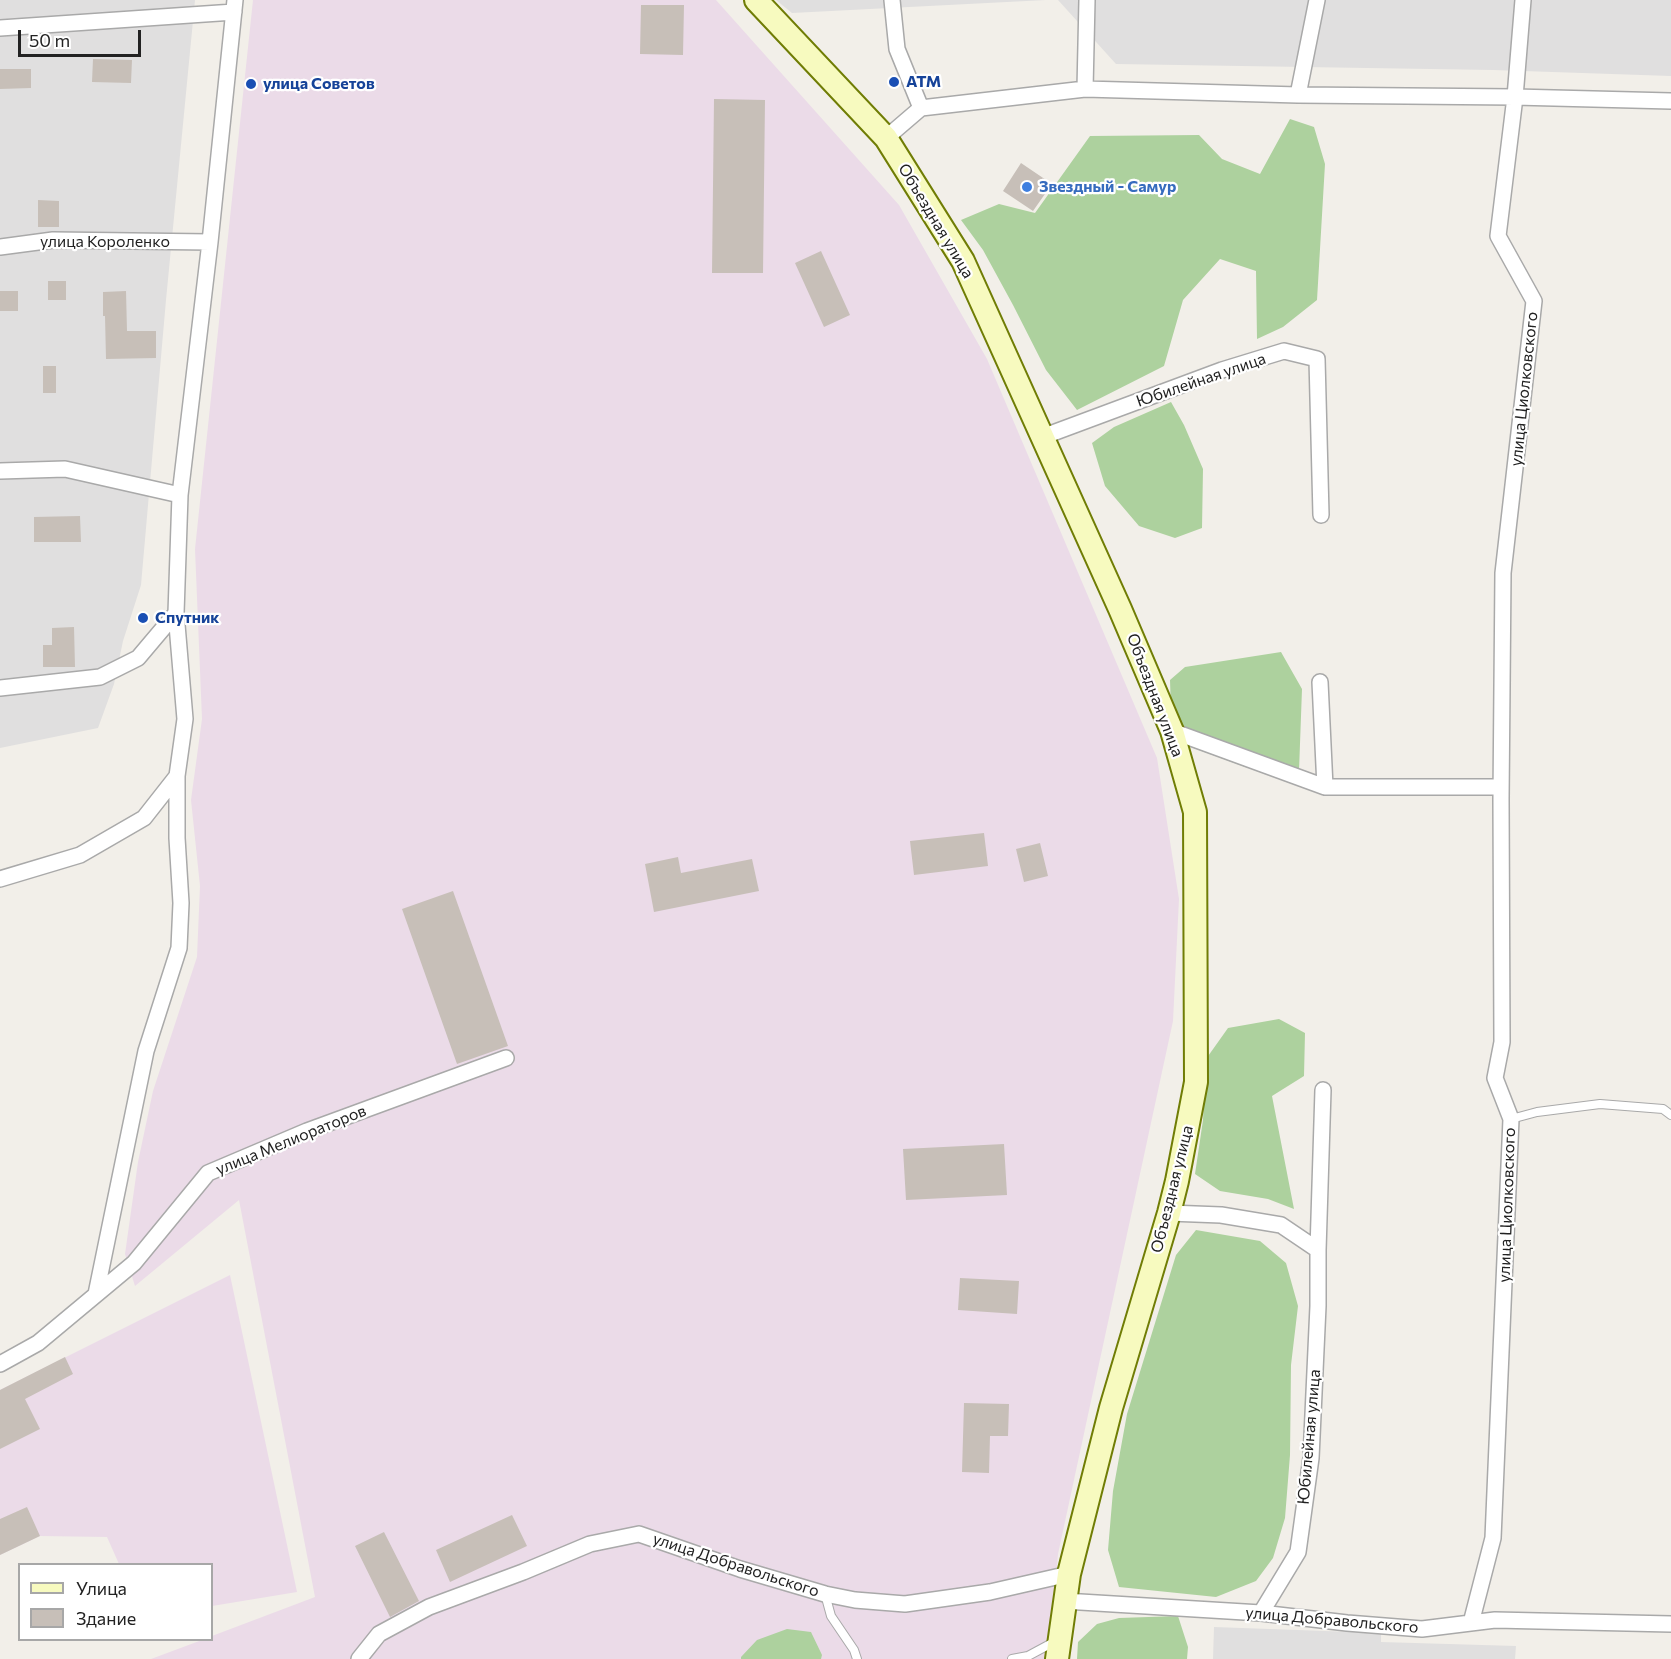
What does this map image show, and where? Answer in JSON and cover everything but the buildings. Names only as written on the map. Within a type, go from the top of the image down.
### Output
[{"type":"main road","name":"Объездная улица","points":[[756,0],[885,138],[963,261],[1120,609],[1172,731],[1195,812],[1196,1083],[1177,1181],[1111,1408],[1069,1574],[1058,1649]]},
{"type":"street","points":[[891,0],[897,49],[921,108]]},
{"type":"street","points":[[1085,89],[1087,0]]},
{"type":"street","points":[[1298,95],[1317,0]]},
{"type":"street","name":"улица Циолковского","points":[[1471,1623],[1492,1538],[1511,1119],[1495,1078],[1503,1042],[1501,787],[1503,573],[1534,301],[1498,236],[1515,97],[1523,0]]},
{"type":"street","points":[[0,28],[234,6],[210,242],[180,495],[176,613],[185,719],[177,776],[177,838],[181,903],[179,948],[146,1051],[96,1294]]},
{"type":"street","points":[[885,138],[921,108],[1085,89],[1671,101]]},
{"type":"street","name":"улица Короленко","points":[[0,247],[53,240],[210,242]]},
{"type":"street","name":"Юбилейная улица","points":[[1042,437],[1222,370],[1284,351],[1317,359],[1321,515]]},
{"type":"street","points":[[0,471],[65,469],[180,495]]},
{"type":"street","points":[[0,688],[100,676],[138,658],[176,613]]},
{"type":"street","points":[[1320,682],[1325,787]]},
{"type":"street","points":[[1172,731],[1325,787],[1501,787]]},
{"type":"street","points":[[0,879],[80,855],[144,818],[177,776]]},
{"type":"street","name":"улица Мелиораторов","points":[[0,1364],[38,1343],[134,1263],[208,1173],[307,1131],[506,1058]]},
{"type":"street","name":"Юбилейная улица","points":[[1261,1613],[1298,1552],[1311,1458],[1318,1306],[1323,1090]]},
{"type":"street","points":[[1168,1213],[1221,1215],[1281,1225],[1318,1250]]},
{"type":"street","name":"улица Добравольского","points":[[360,1659],[379,1634],[429,1607],[590,1544],[639,1534],[729,1565],[825,1594],[855,1600],[905,1604],[990,1592],[1069,1574]]},
{"type":"street","name":"улица Добравольского","points":[[1064,1601],[1261,1613],[1422,1629],[1495,1620],[1671,1624]]},
{"type":"lane","points":[[1511,1119],[1537,1112],[1600,1104],[1663,1109],[1671,1115]]},
{"type":"lane","points":[[825,1594],[831,1616],[854,1650],[857,1659]]},
{"type":"lane","points":[[1012,1659],[1058,1649]]},
{"type":"shaded area","name":"Спутник","points":[[0,0],[195,0],[141,585],[123,641],[114,684],[98,728],[0,748]]},
{"type":"shaded area","points":[[253,0],[716,0],[899,205],[987,359],[1157,758],[1179,899],[1173,1021],[1058,1554],[1048,1659],[151,1659],[199,1641],[213,1641],[213,1636],[315,1597],[239,1200],[135,1286],[125,1254],[138,1162],[153,1091],[197,957],[200,886],[191,800],[202,719],[195,549]]},
{"type":"shaded area","points":[[776,0],[1046,0],[792,13]]},
{"type":"shaded area","points":[[1058,0],[1671,0],[1671,76],[1493,70],[1116,64]]},
{"type":"shaded area","points":[[230,1275],[297,1592],[213,1606],[213,1563],[119,1563],[107,1537],[40,1536],[0,1555],[0,1390]]},
{"type":"shaded area","points":[[1214,1627],[1381,1633],[1381,1642],[1516,1646],[1515,1659],[1213,1659]]},
{"type":"green space","points":[[1290,119],[1314,127],[1325,164],[1317,300],[1283,327],[1257,339],[1256,271],[1220,259],[1183,300],[1164,366],[1077,410],[1046,370],[983,250],[961,220],[999,204],[1035,213],[1090,136],[1199,135],[1222,159],[1260,174]]},
{"type":"green space","points":[[1171,402],[1184,425],[1203,469],[1202,528],[1175,538],[1139,526],[1105,486],[1092,443],[1114,427]]},
{"type":"green space","points":[[1281,652],[1302,689],[1299,771],[1248,768],[1191,747],[1171,710],[1170,680],[1185,667]]},
{"type":"green space","points":[[1279,1019],[1305,1033],[1304,1076],[1272,1096],[1294,1209],[1268,1199],[1220,1191],[1195,1174],[1203,1120],[1206,1059],[1228,1028]]},
{"type":"green space","points":[[1196,1230],[1260,1241],[1286,1263],[1298,1306],[1291,1365],[1290,1455],[1285,1518],[1273,1558],[1256,1581],[1216,1597],[1119,1587],[1108,1550],[1113,1491],[1127,1414],[1176,1255]]},
{"type":"green space","points":[[1178,1616],[1188,1647],[1187,1659],[1077,1659],[1078,1642],[1097,1624],[1119,1618]]},
{"type":"green space","points":[[787,1629],[811,1632],[822,1655],[821,1659],[741,1659],[757,1640]]},
{"type":"place","name":"АТМ","points":[[894,82]]},
{"type":"place","name":"улица Советов","points":[[251,84]]},
{"type":"place","name":"Звездный - Самур","points":[[1027,187]]},
{"type":"place","name":"Спутник","points":[[143,618]]}]
